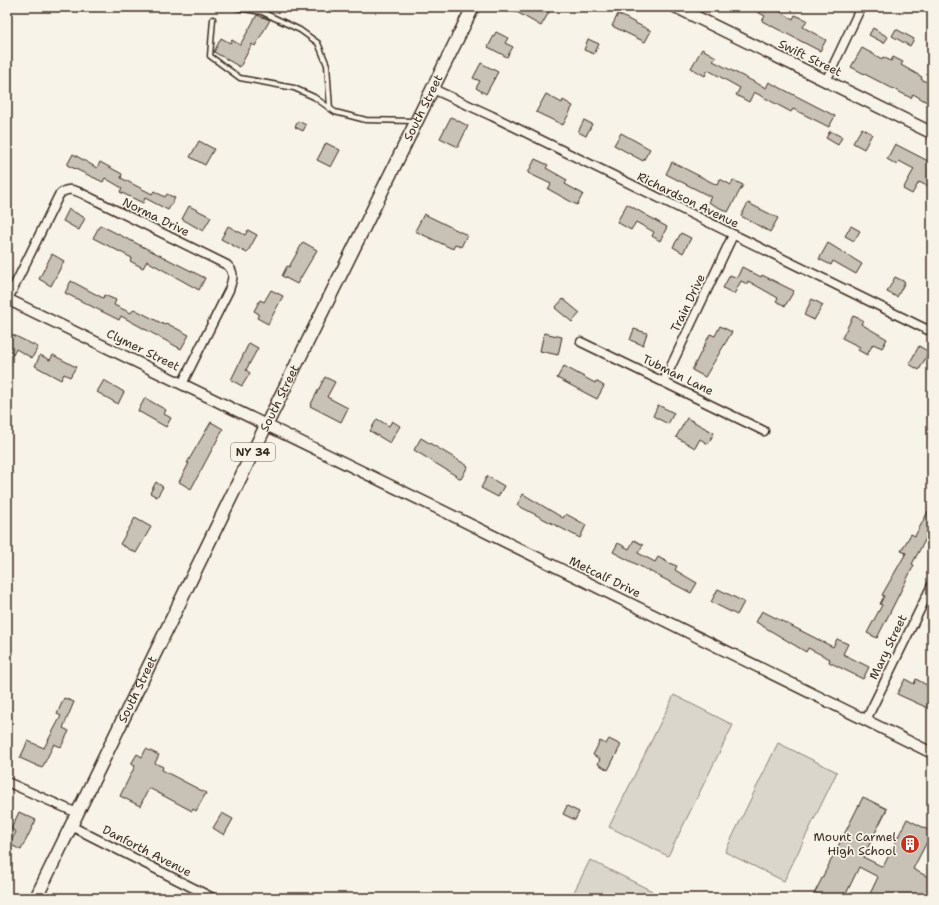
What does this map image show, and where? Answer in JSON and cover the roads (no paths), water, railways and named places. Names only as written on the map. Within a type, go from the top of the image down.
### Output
[{"type":"main road","name":"South Street","points":[[36,898],[473,7]]},
{"type":"main road","name":"Swift Street","points":[[679,8],[932,133]]},
{"type":"street","points":[[826,80],[861,7]]},
{"type":"street","name":"Richardson Avenue","points":[[433,89],[499,119],[932,332]]},
{"type":"street","name":"Norma Drive","points":[[8,299],[52,207],[62,192],[67,189],[73,190],[98,201],[227,265],[232,273],[229,290],[182,384]]},
{"type":"street","name":"Train Drive","points":[[664,381],[733,235]]},
{"type":"street","name":"Clymer Street","points":[[8,299],[267,426]]},
{"type":"street","name":"Tubman Lane","points":[[581,342],[664,381],[764,431]]},
{"type":"street","name":"Metcalf Drive","points":[[267,426],[932,753]]},
{"type":"street","name":"Mary Street","points":[[866,720],[931,590]]},
{"type":"street","points":[[7,782],[77,813]]},
{"type":"street","name":"Danforth Avenue","points":[[70,826],[213,898]]},
{"type":"lane","points":[[238,8],[262,12],[300,30],[318,43],[327,65],[330,109]]},
{"type":"lane","points":[[213,19],[210,56],[240,78],[294,88],[314,97],[335,112],[366,120],[416,121]]},
{"type":"place","name":"Mount Carmel High School","points":[[910,844]]}]
